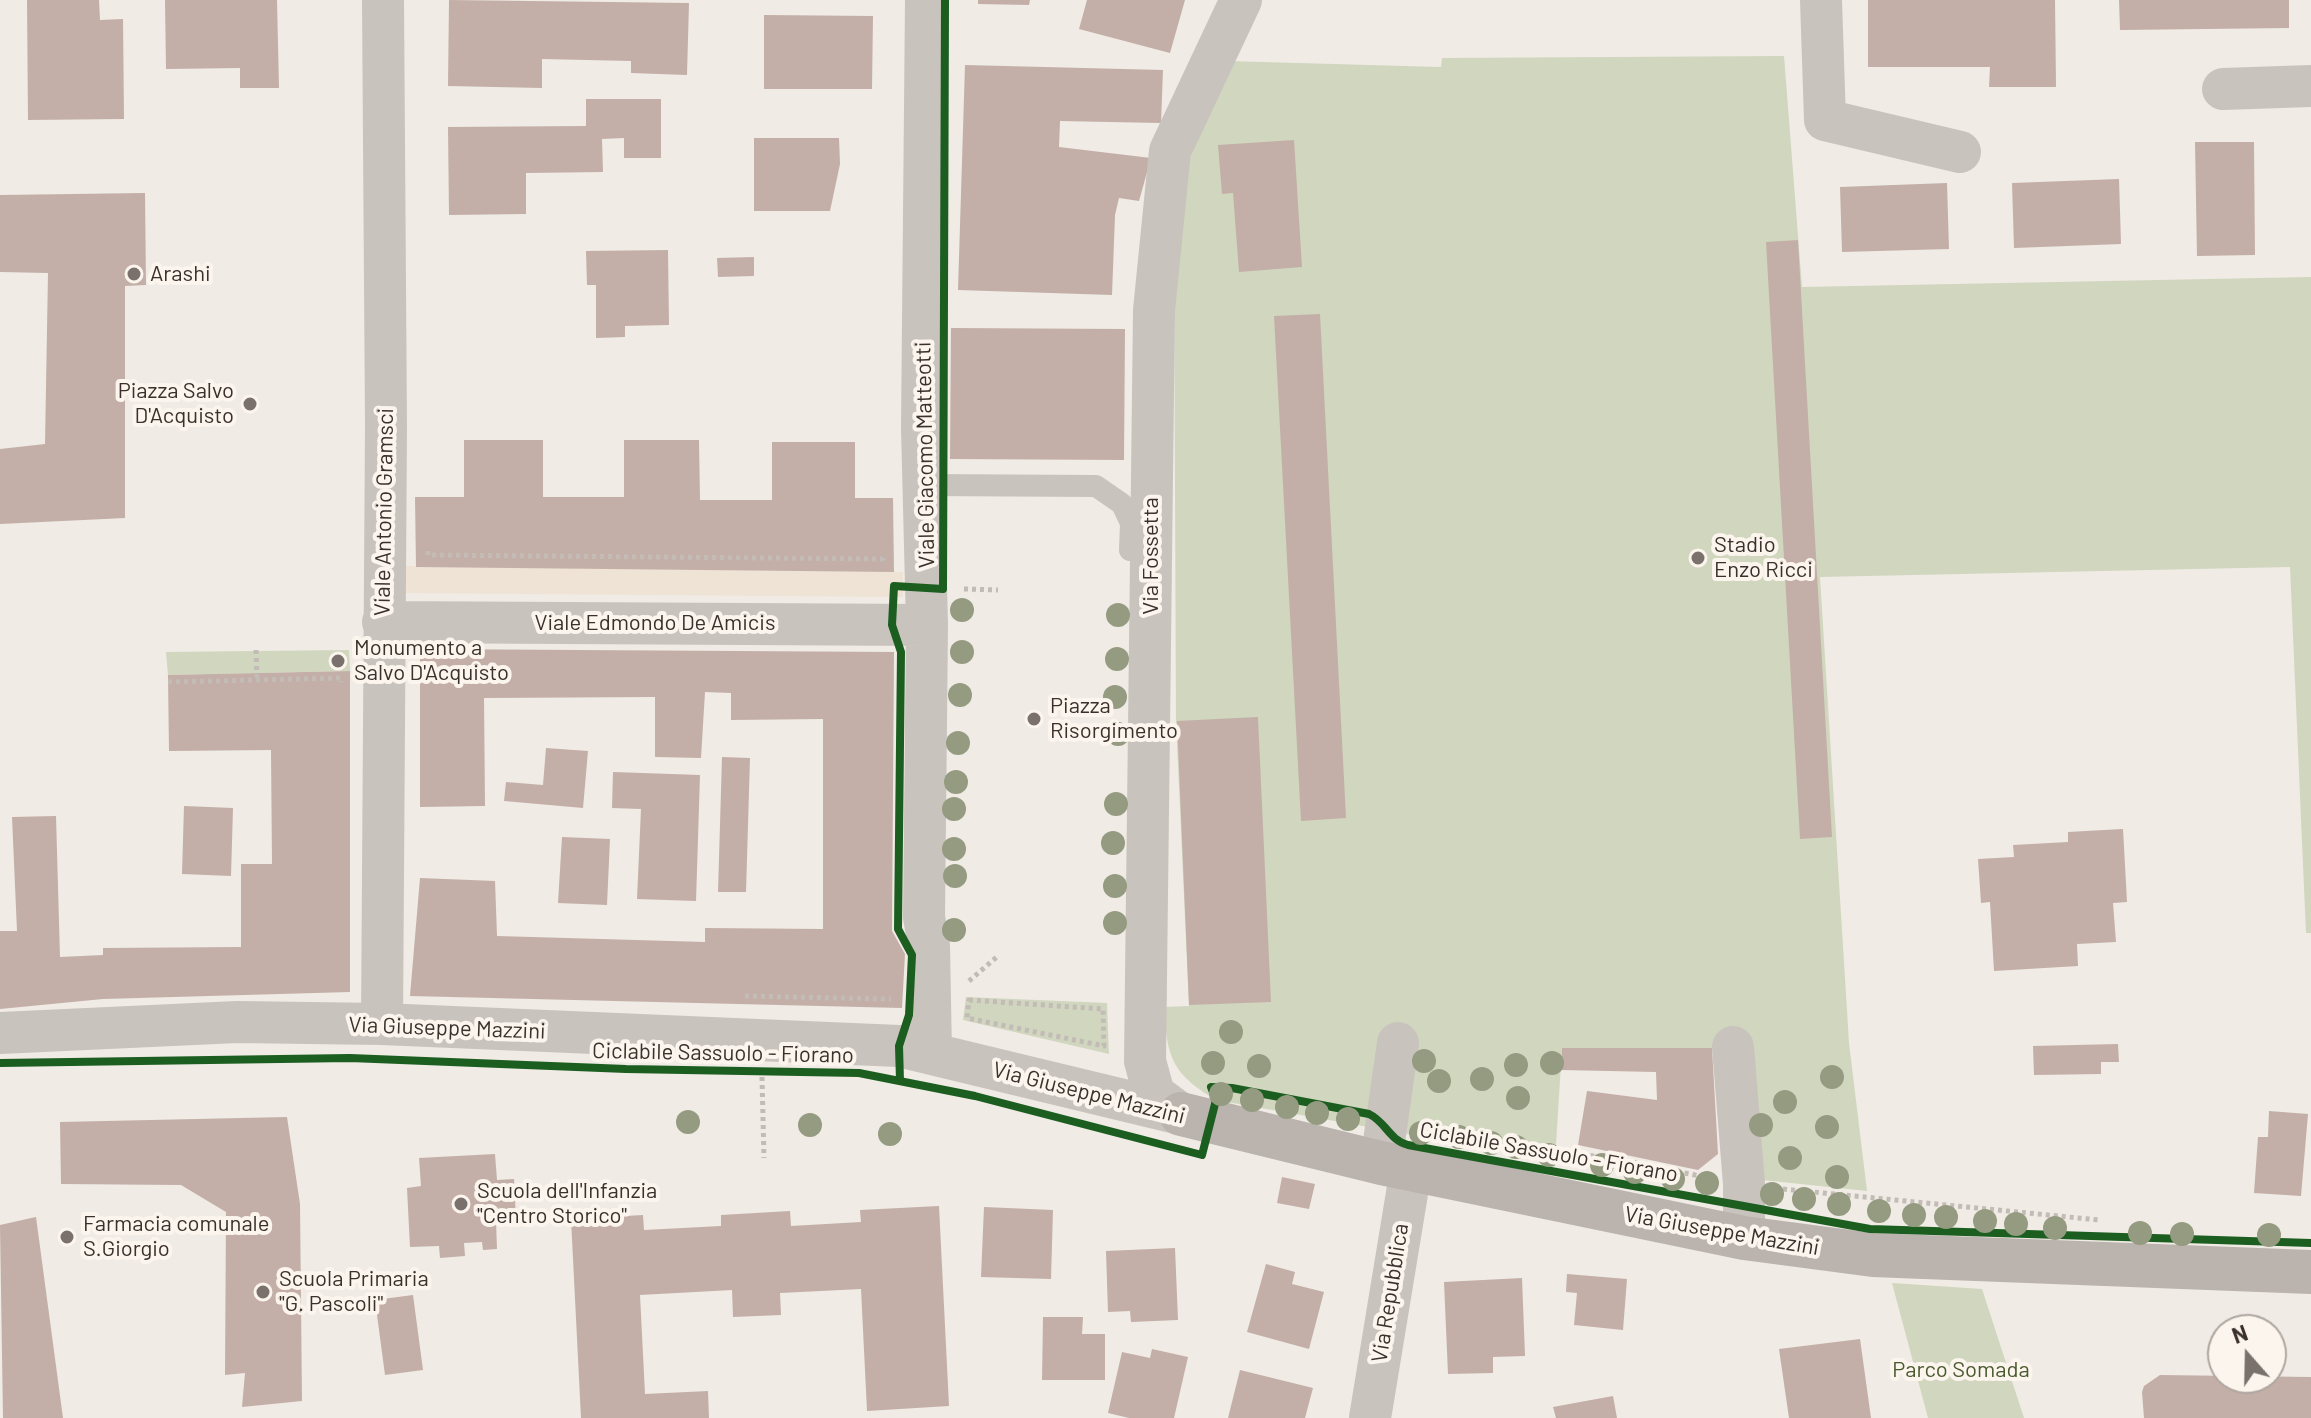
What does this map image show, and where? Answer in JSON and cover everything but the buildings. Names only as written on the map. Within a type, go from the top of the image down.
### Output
[{"type":"street","name":"Viale Antonio Gramsci","points":[[382,1024],[386,426],[383,0]]},
{"type":"street","name":"Viale Giacomo Matteotti","points":[[926,0],[925,485],[932,600],[924,917],[929,946],[931,1054]]},
{"type":"street","name":"Via Fossetta","points":[[1181,1114],[1154,1094],[1145,1061],[1154,310],[1170,151],[1241,0]]},
{"type":"street","points":[[1821,0],[1825,120],[1960,152]]},
{"type":"street","points":[[2223,89],[2311,86]]},
{"type":"street","name":"Viale Edmondo De Amicis","points":[[383,622],[932,600]]},
{"type":"street","name":"Via Giuseppe Mazzini","points":[[0,1033],[237,1022],[382,1024],[899,1046],[1396,1166],[1744,1238],[1873,1255],[2311,1272]]},
{"type":"street","name":"Via Repubblica","points":[[1370,1418],[1396,1166],[1387,1118],[1398,1043]]},
{"type":"street","points":[[1733,1047],[1744,1184],[1744,1238]]},
{"type":"lane","points":[[925,485],[1096,486],[1122,504],[1131,523],[1127,1102]]},
{"type":"path","points":[[428,541],[428,555],[883,559],[882,544]]},
{"type":"path","points":[[932,600],[998,590]]},
{"type":"path","points":[[256,650],[257,680]]},
{"type":"path","points":[[168,682],[341,678],[342,694]]},
{"type":"path","points":[[958,990],[999,955]]},
{"type":"path","points":[[743,996],[894,999],[895,984]]},
{"type":"path","points":[[969,1000],[1103,1009],[1104,1046],[967,1018],[968,1009],[969,1000]]},
{"type":"path","points":[[761,1071],[764,1158]]},
{"type":"path","points":[[1387,1118],[1744,1184],[1868,1199],[2112,1221]]},
{"type":"green space","name":"Stadio Enzo Ricci","points":[[1784,56],[1802,287],[2311,277],[2311,933],[2306,933],[2290,567],[1820,577],[1849,1043],[1867,1191],[1753,1179],[1745,1047],[1655,1051],[1562,1048],[1555,1160],[1216,1100],[1189,1081],[1174,1062],[1167,1039],[1164,1007],[1189,1006],[1176,721],[1174,256],[1190,158],[1227,61],[1441,67],[1442,58]]},
{"type":"green space","points":[[349,650],[350,671],[168,675],[166,652]]},
{"type":"green space","points":[[966,997],[1107,1003],[1109,1054],[963,1020]]},
{"type":"green space","name":"Parco Somada","points":[[1892,1283],[1982,1289],[2024,1418],[1928,1418]]},
{"type":"shaded area","points":[[406,566],[903,572],[903,597],[405,593]]},
{"type":"cycle path","points":[[900,1081],[899,1046],[909,1015],[912,955],[898,929],[901,652],[892,625],[894,586],[943,589],[945,0]]},
{"type":"cycle path","name":"Ciclabile Sassuolo - Fiorano","points":[[0,1063],[350,1058],[626,1069],[859,1073],[975,1096],[1202,1155],[1216,1100],[1211,1087],[1232,1088],[1369,1114],[1396,1139],[1408,1145],[1870,1229],[2311,1243]]},
{"type":"place","name":"Arashi","points":[[134,274]]},
{"type":"place","name":"Piazza Salvo D'Acquisto","points":[[250,404]]},
{"type":"place","name":"Stadio Enzo Ricci","points":[[1698,558]]},
{"type":"place","name":"Monumento a Salvo D'Acquisto","points":[[338,661]]},
{"type":"place","name":"Piazza Risorgimento","points":[[1034,719]]},
{"type":"place","name":"Scuola dell'Infanzia \"Centro Storico\"","points":[[461,1204]]},
{"type":"place","name":"Farmacia comunale S.Giorgio","points":[[67,1237]]},
{"type":"place","name":"Scuola Primaria \"G. Pascoli\"","points":[[263,1292]]}]
